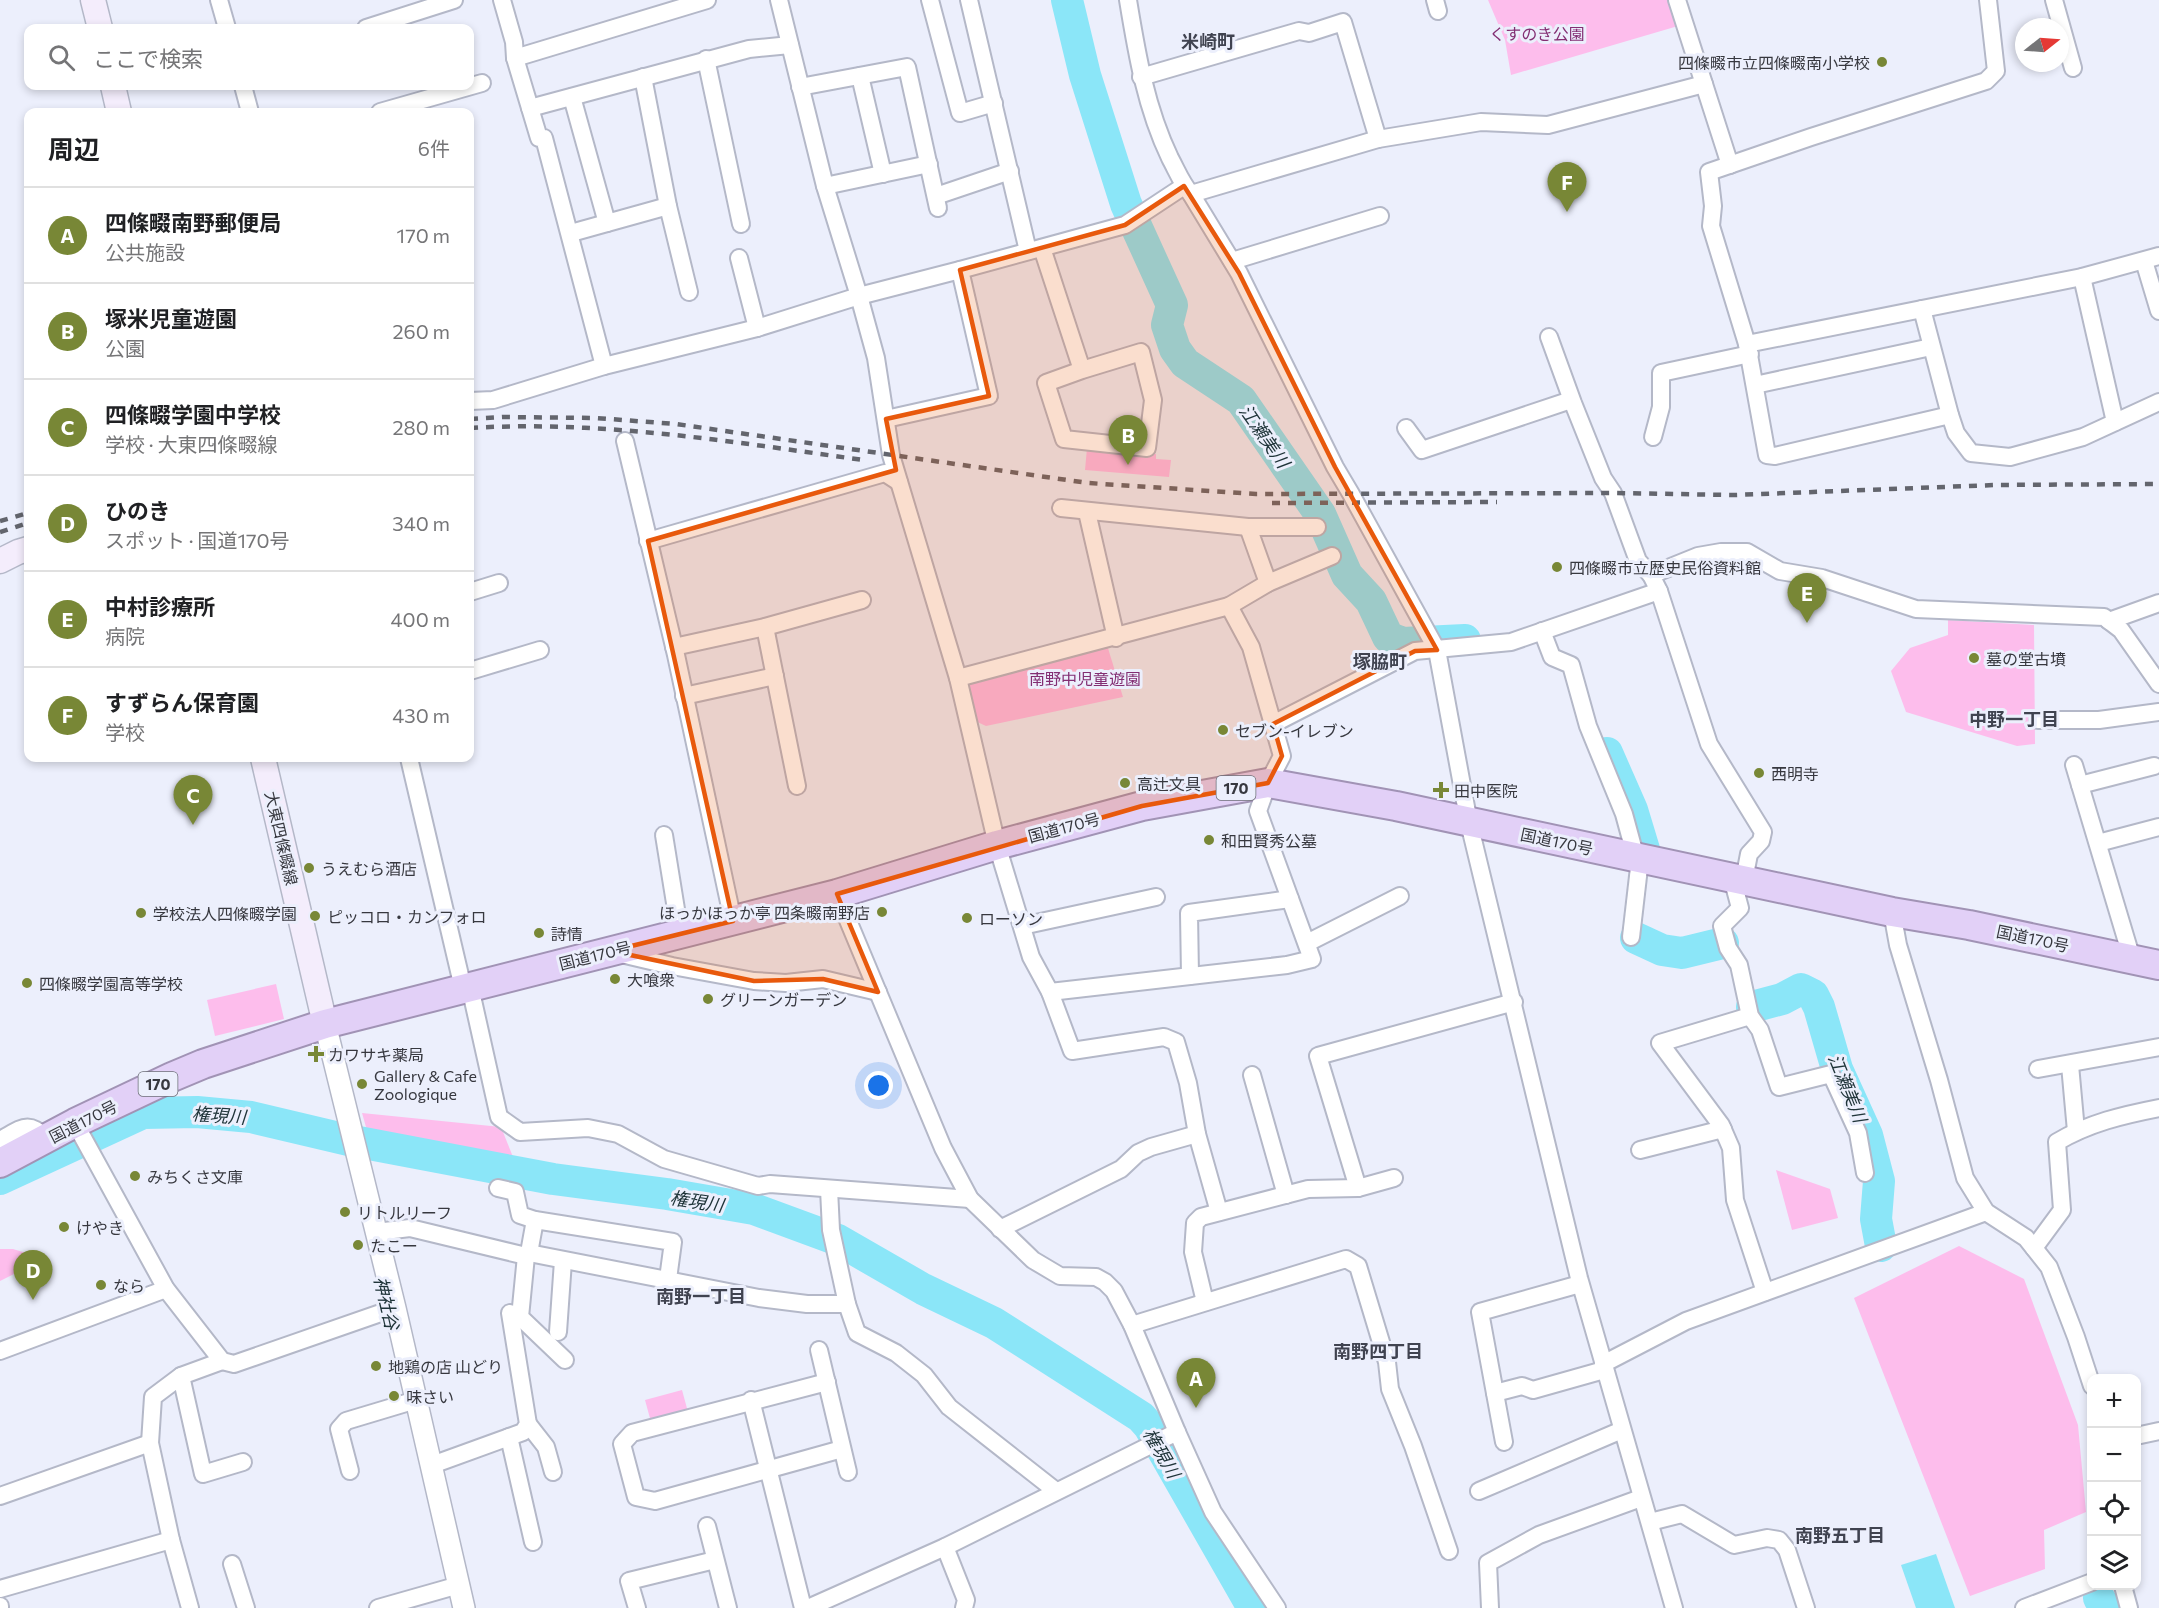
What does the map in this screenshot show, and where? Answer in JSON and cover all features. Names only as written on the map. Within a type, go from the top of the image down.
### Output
[{"type":"highway","name":"国道170号","points":[[0,1163],[203,1064],[325,1024],[837,894],[997,845],[1142,806],[1268,783],[1395,806],[1892,912],[1969,925],[2146,962]]},
{"type":"main road","points":[[93,0],[99,24]]},
{"type":"main road","points":[[114,90],[118,108]]},
{"type":"main road","points":[[0,561],[24,551]]},
{"type":"main road","name":"大東四條畷線","points":[[264,762],[325,1024]]},
{"type":"street","points":[[219,0],[226,24]]},
{"type":"street","points":[[379,24],[454,0]]},
{"type":"street","points":[[502,0],[514,42],[515,58],[539,138],[544,138],[571,233],[604,366]]},
{"type":"street","points":[[515,58],[707,0]]},
{"type":"street","points":[[779,0],[825,186],[876,358],[891,455],[958,678],[997,845],[1031,957],[1050,992],[1072,1051],[1164,1037],[1176,1042],[1188,1083],[1197,1134],[1219,1212]]},
{"type":"street","points":[[930,0],[960,113],[994,103]]},
{"type":"street","points":[[969,0],[1010,171],[1035,249],[1082,370]]},
{"type":"street","points":[[1128,0],[1141,77],[1159,133],[1188,190],[1232,261],[1335,467],[1437,650],[1469,823],[1514,1002],[1580,1284],[1674,1608]]},
{"type":"street","points":[[1677,0],[1730,165]]},
{"type":"street","points":[[1950,416],[1775,456],[1767,455],[1749,349],[1711,226],[1713,206],[1709,172],[1986,81],[1996,71],[1988,0]]},
{"type":"street","points":[[2054,0],[2073,68]]},
{"type":"street","points":[[1141,77],[1299,31],[1309,33],[1342,22],[1378,139]]},
{"type":"street","points":[[530,108],[706,59],[749,49],[790,45]]},
{"type":"street","points":[[706,59],[741,224]]},
{"type":"street","points":[[800,87],[907,67],[937,202],[1010,171]]},
{"type":"street","points":[[860,76],[884,174]]},
{"type":"street","points":[[644,78],[668,206],[689,292]]},
{"type":"street","points":[[474,85],[482,83]]},
{"type":"street","points":[[474,402],[493,400],[604,366],[757,328],[859,296],[1035,249],[1132,220],[1188,190],[1378,139],[1481,122],[1548,125],[1704,84]]},
{"type":"street","points":[[244,90],[249,108]]},
{"type":"street","points":[[394,108],[457,90]]},
{"type":"street","points":[[572,97],[607,223]]},
{"type":"street","points":[[825,186],[929,164]]},
{"type":"street","points":[[571,233],[668,206]]},
{"type":"street","points":[[1232,261],[1380,216]]},
{"type":"street","points":[[740,258],[757,328]]},
{"type":"street","points":[[1653,437],[1661,407],[1661,373],[1749,349],[1922,309],[2082,277],[2151,259],[2159,311]]},
{"type":"street","points":[[886,419],[989,396],[960,270]]},
{"type":"street","points":[[2082,277],[2115,422]]},
{"type":"street","points":[[1922,309],[1950,416],[1956,433],[1971,453],[2010,457],[2083,437],[2159,402]]},
{"type":"street","points":[[1549,337],[1571,400],[1603,478],[1613,493],[1638,561],[1651,575],[1659,591],[1709,744],[1763,832],[1761,841],[1749,854],[1738,879],[1740,908],[1722,926],[1728,948],[1739,965],[1750,1016],[1760,1030],[1779,1087],[1831,1074],[1858,1133],[1866,1173]]},
{"type":"street","points":[[1755,385],[1932,347]]},
{"type":"street","points":[[1141,352],[1153,400],[1146,448],[1064,439],[1046,383],[1082,370],[1141,352]]},
{"type":"street","points":[[1406,428],[1422,450],[1571,400]]},
{"type":"street","points":[[625,441],[674,647],[733,921]]},
{"type":"street","points":[[648,541],[885,473],[899,482]]},
{"type":"street","points":[[1061,508],[1248,527],[1317,527]]},
{"type":"street","points":[[1087,512],[1116,638]]},
{"type":"street","points":[[1248,527],[1268,584]]},
{"type":"street","points":[[1651,575],[1698,556],[1721,552],[1747,552],[1780,571],[1822,578],[1916,609],[2104,618],[2121,630],[2159,684]]},
{"type":"street","points":[[958,678],[1116,638],[1229,606],[1268,584],[1332,556]]},
{"type":"street","points":[[474,591],[499,583]]},
{"type":"street","points":[[1273,724],[1415,651],[1510,642],[1659,591]]},
{"type":"street","points":[[674,647],[765,627],[862,600]]},
{"type":"street","points":[[2109,621],[2159,603]]},
{"type":"street","points":[[1050,992],[1292,964],[1312,959],[1257,811],[1282,756],[1251,647],[1229,606]]},
{"type":"street","points":[[765,627],[797,786]]},
{"type":"street","points":[[1542,631],[1552,657],[1572,665],[1588,726],[1624,814],[1638,858],[1631,937]]},
{"type":"street","points":[[474,670],[540,650]]},
{"type":"street","points":[[684,696],[775,676]]},
{"type":"street","points":[[2038,720],[2099,720],[2159,712]]},
{"type":"street","points":[[410,762],[499,1118],[520,1132],[588,1128],[618,1134],[664,1159],[758,1186],[770,1184],[970,1199]]},
{"type":"street","points":[[2074,765],[2098,843],[2146,962]]},
{"type":"street","points":[[2080,785],[2154,766]]},
{"type":"street","points":[[2098,843],[2159,827]]},
{"type":"street","points":[[664,835],[680,934]]},
{"type":"street","points":[[837,894],[942,1148],[970,1199],[1033,1260],[1060,1276],[1096,1276],[1114,1291],[1132,1324],[1163,1439],[1276,1608]]},
{"type":"street","points":[[1022,926],[1156,897]]},
{"type":"street","points":[[1307,943],[1400,897]]},
{"type":"street","points":[[1190,976],[1189,913],[1290,899]]},
{"type":"street","points":[[1892,912],[1898,945],[1939,1080],[1965,1178],[1986,1212],[2026,1238],[2049,1267],[2076,1337],[2087,1374]]},
{"type":"street","points":[[611,951],[672,966],[754,981],[786,983],[823,979],[878,992]]},
{"type":"street","points":[[1358,1188],[1318,1056],[1514,1002]]},
{"type":"street","points":[[1750,1016],[1660,1042],[1723,1129],[1731,1148],[1735,1200],[1765,1292]]},
{"type":"street","points":[[325,1024],[376,1232],[389,1310],[416,1400],[464,1608]]},
{"type":"street","points":[[2038,1069],[2159,1047]]},
{"type":"street","points":[[2070,1065],[2076,1131]]},
{"type":"street","points":[[1252,1076],[1286,1195]]},
{"type":"street","points":[[2034,1248],[2062,1210],[2057,1142],[2076,1131],[2119,1116],[2159,1108]]},
{"type":"street","points":[[0,1140],[31,1126],[47,1139]]},
{"type":"street","points":[[77,1126],[166,1289],[222,1361]]},
{"type":"street","points":[[1640,1150],[1723,1129]]},
{"type":"street","points":[[1000,1229],[1121,1169],[1138,1153],[1197,1134]]},
{"type":"street","points":[[1205,1302],[1193,1252],[1195,1222],[1201,1217],[1308,1190],[1358,1188],[1394,1178]]},
{"type":"street","points":[[498,1188],[515,1192],[520,1215],[535,1220],[673,1242],[668,1279]]},
{"type":"street","points":[[829,1189],[832,1237],[847,1304],[857,1333],[896,1353],[924,1376],[949,1407],[1056,1491]]},
{"type":"street","points":[[1495,1392],[1522,1386],[1533,1390],[1604,1367],[1686,1321],[1986,1212]]},
{"type":"street","points":[[535,1220],[520,1317],[565,1360]]},
{"type":"street","points":[[376,1232],[410,1228],[528,1254],[759,1298],[807,1304],[847,1304]]},
{"type":"street","points":[[1132,1324],[1346,1259],[1358,1266],[1387,1362],[1390,1389],[1413,1446],[1449,1551]]},
{"type":"street","points":[[558,1332],[563,1261]]},
{"type":"street","points":[[1504,1442],[1480,1311],[1580,1284]]},
{"type":"street","points":[[0,1351],[166,1289]]},
{"type":"street","points":[[190,1608],[171,1540],[150,1443],[153,1397],[180,1376],[222,1361],[234,1364],[389,1310]]},
{"type":"street","points":[[510,1313],[528,1424],[546,1447],[553,1472]]},
{"type":"street","points":[[819,1350],[848,1472]]},
{"type":"street","points":[[180,1376],[203,1474],[243,1462]]},
{"type":"street","points":[[826,1382],[632,1433],[622,1444],[636,1497],[655,1501],[842,1449]]},
{"type":"street","points":[[350,1471],[339,1429],[346,1421],[416,1400]]},
{"type":"street","points":[[751,1400],[806,1608],[839,1601],[1163,1439]]},
{"type":"street","points":[[432,1465],[523,1432],[528,1424]]},
{"type":"street","points":[[1479,1491],[1622,1430]]},
{"type":"street","points":[[2141,1435],[2159,1431]]},
{"type":"street","points":[[509,1437],[533,1542]]},
{"type":"street","points":[[0,1496],[150,1443]]},
{"type":"street","points":[[1490,1608],[1488,1563],[1539,1535],[1641,1498]]},
{"type":"street","points":[[1650,1522],[1682,1514],[1734,1545],[1767,1538],[1779,1540],[1787,1550],[1806,1608]]},
{"type":"street","points":[[707,1526],[728,1608]]},
{"type":"street","points":[[0,1590],[171,1540]]},
{"type":"street","points":[[945,1546],[966,1600],[964,1608]]},
{"type":"street","points":[[637,1608],[629,1581],[715,1560]]},
{"type":"street","points":[[232,1564],[246,1608]]},
{"type":"street","points":[[2024,1608],[2087,1584]]},
{"type":"street","points":[[378,1608],[459,1585]]},
{"type":"street","points":[[2124,1590],[2130,1608]]},
{"type":"highlighted area","points":[[1184,186],[1239,273],[1335,467],[1437,650],[1415,651],[1273,724],[1282,756],[1268,783],[1142,806],[837,894],[878,992],[823,979],[754,981],[611,951],[733,921],[648,541],[896,470],[886,419],[989,396],[960,270],[1125,225]]},
{"type":"green space","name":"くすのき公園","points":[[1488,0],[1670,0],[1678,26],[1511,75],[1505,40]]},
{"type":"green space","points":[[1087,448],[1156,454],[1156,459],[1171,460],[1169,477],[1085,470]]},
{"type":"green space","points":[[1948,620],[2034,625],[2035,744],[2017,746],[1906,712],[1891,671],[1910,648],[1948,635]]},
{"type":"green space","name":"南野中児童遊園","points":[[1107,645],[1123,697],[986,726],[973,720],[963,683]]},
{"type":"green space","points":[[276,984],[284,1019],[215,1036],[207,1000]]},
{"type":"green space","points":[[362,1113],[501,1127],[517,1167],[368,1134]]},
{"type":"green space","points":[[1776,1170],[1830,1189],[1838,1218],[1792,1230]]},
{"type":"green space","points":[[1959,1246],[2024,1279],[2078,1425],[2086,1512],[2044,1530],[2045,1569],[1970,1596],[1854,1298]]},
{"type":"green space","points":[[0,1249],[13,1249],[43,1258],[46,1263],[40,1268],[18,1272],[0,1281]]},
{"type":"green space","points":[[682,1390],[688,1412],[651,1422],[645,1400]]},
{"type":"water","points":[[1936,1554],[1955,1608],[1916,1608],[1901,1565]]},
{"type":"waterway","name":"江瀬美川","points":[[1067,0],[1085,75],[1126,204],[1172,305],[1167,325],[1175,349],[1185,363],[1241,400],[1320,514],[1347,575],[1371,601],[1388,637],[1403,643],[1465,640]]},
{"type":"waterway","name":"江瀬美川","points":[[1607,753],[1632,810],[1645,853]]},
{"type":"waterway","name":"江瀬美川","points":[[1636,938],[1662,950],[1682,953],[1723,943]]},
{"type":"waterway","name":"江瀬美川","points":[[1752,1007],[1782,999],[1801,989],[1813,995],[1819,1007],[1837,1069],[1867,1135],[1879,1181],[1876,1219],[1881,1246]]},
{"type":"waterway","name":"権現川","points":[[0,1179],[143,1113],[197,1112],[251,1117],[348,1140],[553,1179],[667,1194],[754,1209],[838,1240],[923,1289],[994,1323],[1141,1417],[1149,1426],[1253,1608]]},
{"type":"waterway","name":"江瀬美川","points":[[2099,1598],[2105,1608]]},
{"type":"railway","points":[[474,419],[596,418],[676,424],[1088,483],[1256,494],[1735,495],[1995,485],[2159,484]]},
{"type":"railway","points":[[474,428],[569,427],[667,434],[863,460]]},
{"type":"railway","points":[[1272,503],[1497,502]]},
{"type":"railway","points":[[0,521],[24,514]]},
{"type":"railway","points":[[0,532],[24,524]]},
{"type":"place","name":"四條畷市立四條畷南小学校","points":[[1882,62]]},
{"type":"place","name":"すずらん保育園","points":[[1567,212]]},
{"type":"place","name":"塚米児童遊園","points":[[1128,465]]},
{"type":"place","name":"四條畷市立歴史民俗資料館","points":[[1557,567]]},
{"type":"place","name":"中村診療所","points":[[1807,623]]},
{"type":"place","name":"墓の堂古墳","points":[[1974,658]]},
{"type":"place","name":"セブン-イレブン","points":[[1223,730]]},
{"type":"place","name":"西明寺","points":[[1759,773]]},
{"type":"place","name":"高辻文具","points":[[1125,783]]},
{"type":"place","name":"田中医院","points":[[1441,790]]},
{"type":"place","name":"四條畷学園中学校","points":[[193,825]]},
{"type":"place","name":"和田賢秀公墓","points":[[1209,840]]},
{"type":"place","name":"うえむら酒店","points":[[309,868]]},
{"type":"place","name":"ほっかほっか亭 四条畷南野店","points":[[882,912]]},
{"type":"place","name":"学校法人四條畷学園","points":[[141,913]]},
{"type":"place","name":"ピッコロ・カンフォロ","points":[[315,916]]},
{"type":"place","name":"ローソン","points":[[967,918]]},
{"type":"place","name":"詩情","points":[[539,933]]},
{"type":"place","name":"大喰衆","points":[[615,979]]},
{"type":"place","name":"四條畷学園高等学校","points":[[27,983]]},
{"type":"place","name":"グリーンガーデン","points":[[708,999]]},
{"type":"place","name":"カワサキ薬局","points":[[316,1054]]},
{"type":"place","name":"Gallery & Cafe Zoologique","points":[[362,1084]]},
{"type":"place","name":"みちくさ文庫","points":[[135,1176]]},
{"type":"place","name":"リトルリーフ","points":[[345,1212]]},
{"type":"place","name":"けやき","points":[[64,1227]]},
{"type":"place","name":"たこー","points":[[358,1245]]},
{"type":"place","name":"なら","points":[[101,1285]]},
{"type":"place","name":"ひのき","points":[[33,1300]]},
{"type":"place","name":"地鶏の店 山どり","points":[[376,1366]]},
{"type":"place","name":"味さい","points":[[394,1396]]},
{"type":"place","name":"四條畷南野郵便局","points":[[1196,1408]]},
{"type":"district","name":"米崎町","points":[[1208,41]]},
{"type":"district","name":"塚脇町","points":[[1380,661]]},
{"type":"district","name":"中野一丁目","points":[[2014,719]]},
{"type":"district","name":"南野一丁目","points":[[701,1296]]},
{"type":"district","name":"南野四丁目","points":[[1378,1351]]},
{"type":"district","name":"南野五丁目","points":[[1840,1535]]},
{"type":"water label","name":"神社谷","points":[[387,1303]]}]
